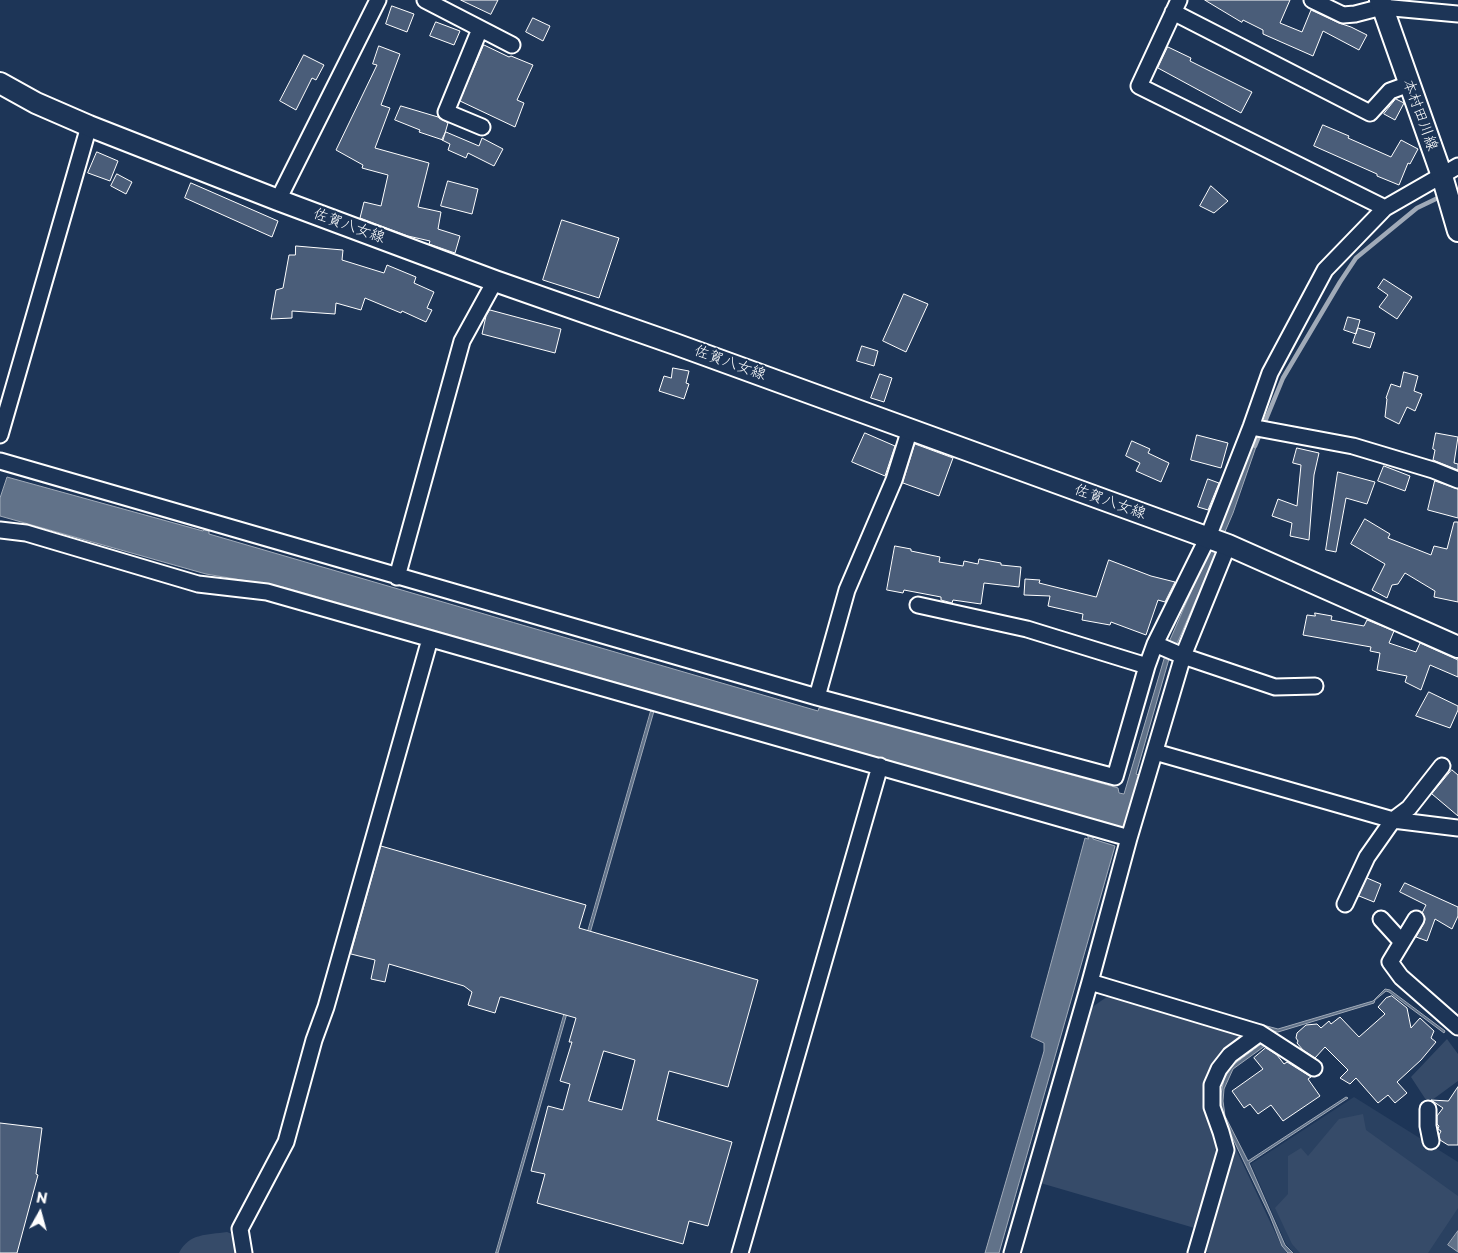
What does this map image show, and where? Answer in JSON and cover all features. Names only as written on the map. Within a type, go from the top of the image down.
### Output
[{"type":"main road","name":"本村田川線","points":[[1381,3],[1409,84],[1450,171],[1458,231]]},
{"type":"main road","name":"佐賀八女線","points":[[0,83],[36,103],[89,126],[278,200],[496,281],[1208,537],[1458,647]]},
{"type":"street","points":[[278,200],[378,0]]},
{"type":"street","points":[[425,0],[512,45]]},
{"type":"street","points":[[1312,0],[1343,16],[1355,14],[1381,3],[1458,14]]},
{"type":"street","points":[[1385,208],[1139,86],[1176,6],[1370,113],[1390,91],[1409,84]]},
{"type":"street","points":[[480,29],[446,112],[482,127]]},
{"type":"street","points":[[0,435],[89,126]]},
{"type":"street","points":[[0,460],[817,697],[1115,777],[1155,644],[1208,537],[1251,428],[1270,373],[1325,270],[1385,208],[1450,171]]},
{"type":"street","points":[[397,576],[462,341],[496,281]]},
{"type":"street","points":[[1251,428],[1353,446],[1433,470],[1458,480]]},
{"type":"street","points":[[817,697],[847,590],[894,480],[910,429]]},
{"type":"street","points":[[0,530],[26,533],[198,584],[267,592],[1129,838]]},
{"type":"street","points":[[1012,1253],[1090,982],[1129,838],[1183,656],[1228,545]]},
{"type":"street","points":[[918,605],[1027,629],[1147,666]]},
{"type":"street","points":[[244,1253],[240,1229],[286,1142],[430,639]]},
{"type":"street","points":[[1155,644],[1183,656],[1275,687],[1315,686]]},
{"type":"street","points":[[1155,752],[1393,820],[1458,828]]},
{"type":"street","points":[[740,1253],[880,766]]},
{"type":"street","points":[[1345,904],[1367,857],[1393,820],[1409,808],[1442,766]]},
{"type":"street","points":[[1381,919],[1401,941]]},
{"type":"street","points":[[1416,919],[1390,962],[1401,976],[1458,1026]]},
{"type":"street","points":[[1090,982],[1260,1033],[1314,1068]]},
{"type":"street","points":[[1196,1253],[1226,1150],[1212,1107],[1212,1085],[1219,1069],[1230,1054],[1260,1033]]},
{"type":"street","points":[[1428,1109],[1428,1126],[1431,1141]]},
{"type":"shaded area","points":[[1254,438],[1258,441],[1233,513],[1169,659],[1136,774],[1139,775],[1124,828],[1099,820],[1092,822],[1087,817],[283,587],[206,574],[0,516],[0,498],[7,477],[203,531],[209,531],[209,534],[818,711],[819,708],[828,706],[1118,788],[1119,793],[1124,794],[1169,642],[1219,528]]},
{"type":"shaded area","points":[[651,711],[654,711],[498,1253],[496,1253]]},
{"type":"shaded area","points":[[1088,835],[1093,836],[1093,839],[1115,846],[999,1253],[985,1253],[1044,1051],[1044,1043],[1031,1037],[1085,838],[1088,839]]},
{"type":"shaded area","points":[[1104,983],[1278,1029],[1373,1001],[1385,989],[1390,990],[1445,1031],[1444,1033],[1386,991],[1374,1003],[1278,1032]]},
{"type":"shaded area","points":[[1111,994],[1242,1031],[1243,1038],[1209,1081],[1222,1148],[1198,1229],[1037,1182],[1088,1010]]},
{"type":"shaded area","points":[[1447,1039],[1458,1054],[1458,1081],[1428,1103],[1411,1077]]},
{"type":"shaded area","points":[[1266,1041],[1269,1043],[1233,1069],[1224,1089],[1225,1116],[1248,1161],[1346,1097],[1348,1098],[1249,1163],[1285,1245],[1293,1253],[1288,1253],[1282,1246],[1270,1216],[1223,1118],[1220,1099],[1224,1079],[1232,1066]]},
{"type":"shaded area","points":[[1354,1097],[1458,1162],[1458,1253],[1294,1253],[1286,1244],[1251,1164]]},
{"type":"shaded area","points":[[1363,1114],[1366,1130],[1458,1196],[1458,1208],[1428,1253],[1300,1253],[1292,1244],[1275,1208],[1288,1194],[1288,1156],[1301,1148],[1308,1156],[1339,1119]]},
{"type":"shaded area","points":[[1234,1145],[1282,1247],[1287,1253],[1210,1253],[1203,1251]]},
{"type":"shaded area","points":[[1458,1231],[1458,1252],[1448,1245]]},
{"type":"shaded area","points":[[227,1232],[232,1234],[239,1253],[179,1253],[183,1246],[193,1238]]},
{"type":"building","points":[[461,0],[498,0],[491,14]]},
{"type":"building","points":[[1205,0],[1290,0],[1280,23],[1302,32],[1311,10],[1367,35],[1359,50],[1323,31],[1313,56],[1263,34],[1263,30],[1243,20],[1242,22]]},
{"type":"building","points":[[392,6],[414,14],[407,32],[386,24]]},
{"type":"building","points":[[533,18],[550,26],[543,41],[526,32]]},
{"type":"building","points":[[436,22],[460,31],[454,45],[430,36]]},
{"type":"building","points":[[484,45],[509,57],[511,56],[533,65],[517,100],[524,103],[515,127],[460,101]]},
{"type":"building","points":[[379,46],[400,54],[381,105],[390,108],[375,148],[429,163],[418,207],[441,212],[438,229],[460,236],[455,253],[429,244],[430,241],[408,236],[360,218],[364,202],[381,206],[388,175],[362,168],[363,165],[336,150],[377,65],[373,64]]},
{"type":"building","points":[[1168,47],[1191,58],[1190,61],[1252,92],[1241,113],[1158,68]]},
{"type":"building","points":[[304,55],[324,65],[316,80],[312,78],[296,110],[280,101]]},
{"type":"building","points":[[1396,99],[1404,103],[1395,120],[1384,114]]},
{"type":"building","points":[[401,106],[438,117],[448,123],[443,140],[419,132],[420,130],[395,120]]},
{"type":"building","points":[[1323,125],[1391,157],[1401,140],[1418,149],[1410,164],[1408,163],[1399,185],[1314,146]]},
{"type":"building","points":[[446,132],[479,146],[482,138],[503,149],[494,166],[468,153],[466,158],[448,150],[450,144],[442,140]]},
{"type":"building","points":[[97,152],[118,161],[110,181],[88,173]]},
{"type":"building","points":[[117,174],[132,182],[126,194],[111,186]]},
{"type":"building","points":[[448,181],[478,189],[472,214],[441,206]]},
{"type":"building","points":[[191,183],[278,221],[272,237],[185,198]]},
{"type":"building","points":[[1211,186],[1228,201],[1214,213],[1200,206]]},
{"type":"building","points":[[562,220],[619,238],[599,298],[543,280]]},
{"type":"building","points":[[296,246],[343,250],[342,260],[384,273],[387,265],[416,277],[414,283],[434,292],[427,308],[432,310],[426,322],[365,298],[361,310],[336,303],[335,314],[292,311],[292,318],[271,319],[276,290],[283,288],[289,255],[295,255]]},
{"type":"building","points":[[1384,279],[1412,297],[1397,319],[1379,307],[1388,295],[1378,288]]},
{"type":"building","points":[[904,294],[928,304],[906,352],[883,341]]},
{"type":"building","points":[[490,310],[561,329],[555,353],[482,334],[486,316]]},
{"type":"building","points":[[1348,317],[1360,320],[1356,334],[1344,330]]},
{"type":"building","points":[[1358,328],[1375,333],[1370,348],[1353,343]]},
{"type":"building","points":[[862,346],[878,351],[874,366],[857,361]]},
{"type":"building","points":[[673,368],[689,371],[686,383],[689,384],[684,399],[659,391],[664,376],[671,378]]},
{"type":"building","points":[[1404,372],[1418,376],[1414,391],[1422,394],[1415,411],[1407,407],[1399,424],[1385,417],[1386,398],[1391,384],[1400,387]]},
{"type":"building","points":[[880,374],[892,378],[884,402],[871,398]]},
{"type":"building","points":[[865,433],[895,446],[885,476],[852,462]]},
{"type":"building","points":[[1436,433],[1458,437],[1454,463],[1458,464],[1458,470],[1433,460]]},
{"type":"building","points":[[1197,435],[1228,443],[1221,468],[1191,460]]},
{"type":"building","points":[[1132,441],[1150,449],[1148,453],[1169,463],[1161,482],[1136,471],[1140,463],[1126,456]]},
{"type":"building","points":[[915,444],[953,458],[939,496],[903,483]]},
{"type":"building","points":[[1297,448],[1319,453],[1314,475],[1309,540],[1290,536],[1292,523],[1272,516],[1278,499],[1297,506],[1301,465],[1293,463]]},
{"type":"building","points":[[1384,466],[1410,476],[1405,491],[1378,481]]},
{"type":"building","points":[[1338,472],[1375,482],[1367,504],[1346,498],[1336,552],[1326,550]]},
{"type":"building","points":[[1208,479],[1219,483],[1208,510],[1198,507]]},
{"type":"building","points":[[1435,481],[1458,489],[1458,518],[1428,510]]},
{"type":"building","points":[[1365,519],[1390,534],[1388,538],[1431,555],[1434,546],[1447,549],[1454,522],[1458,522],[1458,602],[1434,597],[1435,591],[1405,573],[1398,584],[1392,585],[1387,598],[1372,590],[1385,564],[1351,544]]},
{"type":"building","points":[[895,546],[940,557],[939,562],[963,566],[964,561],[978,564],[979,559],[1001,563],[1001,565],[1021,567],[1019,587],[984,583],[981,604],[953,600],[952,603],[941,600],[941,597],[904,590],[903,593],[887,590]]},
{"type":"building","points":[[1109,560],[1151,576],[1175,582],[1165,602],[1158,600],[1146,635],[1111,622],[1110,625],[1082,620],[1083,614],[1048,606],[1050,596],[1024,595],[1025,579],[1040,580],[1039,583],[1096,597]]},
{"type":"building","points":[[1315,613],[1332,616],[1331,620],[1364,626],[1367,620],[1394,631],[1389,643],[1416,652],[1420,643],[1458,660],[1458,677],[1430,665],[1421,690],[1405,682],[1407,676],[1377,670],[1380,653],[1370,651],[1371,647],[1303,635],[1307,615],[1315,616]]},
{"type":"building","points":[[1429,692],[1458,706],[1450,728],[1416,716]]},
{"type":"building","points":[[1452,770],[1458,775],[1458,816],[1432,794]]},
{"type":"building","points":[[381,846],[586,905],[579,928],[758,980],[728,1087],[669,1071],[657,1120],[732,1142],[708,1226],[689,1221],[683,1244],[537,1203],[545,1174],[531,1171],[548,1106],[563,1110],[570,1084],[560,1081],[572,1042],[569,1042],[576,1018],[502,997],[500,997],[495,1013],[468,1005],[472,992],[464,986],[389,964],[385,982],[371,979],[375,960],[351,954]],"holes":[[[604,1051],[635,1060],[622,1110],[589,1101]]]},
{"type":"building","points":[[1367,878],[1381,884],[1374,902],[1359,896]]},
{"type":"building","points":[[1405,883],[1458,907],[1458,916],[1452,929],[1435,919],[1427,941],[1416,937],[1424,923],[1425,919],[1422,913],[1426,905],[1400,892]]},
{"type":"building","points":[[1392,996],[1407,1008],[1411,1028],[1420,1018],[1434,1031],[1431,1038],[1436,1042],[1421,1060],[1397,1082],[1407,1093],[1395,1103],[1388,1095],[1378,1103],[1356,1078],[1350,1084],[1340,1078],[1348,1070],[1325,1047],[1315,1058],[1303,1050],[1297,1043],[1296,1038],[1297,1033],[1306,1025],[1317,1024],[1321,1028],[1329,1021],[1331,1024],[1340,1017],[1359,1037],[1385,1014],[1378,1007],[1386,998]]},
{"type":"building","points":[[1266,1048],[1277,1055],[1284,1064],[1287,1062],[1311,1077],[1308,1079],[1320,1096],[1283,1121],[1271,1105],[1258,1114],[1250,1104],[1244,1108],[1232,1091],[1263,1069],[1254,1058]]},
{"type":"building","points":[[1458,1087],[1458,1145],[1448,1145],[1440,1140],[1439,1135],[1441,1131],[1438,1129],[1439,1126],[1437,1124],[1437,1116],[1443,1108],[1431,1100],[1448,1101]]},
{"type":"building","points":[[0,1123],[42,1128],[36,1174],[38,1175],[17,1253],[0,1253]]},
{"type":"waterway","points":[[1255,446],[1283,378],[1356,258],[1417,208],[1442,196]]}]
